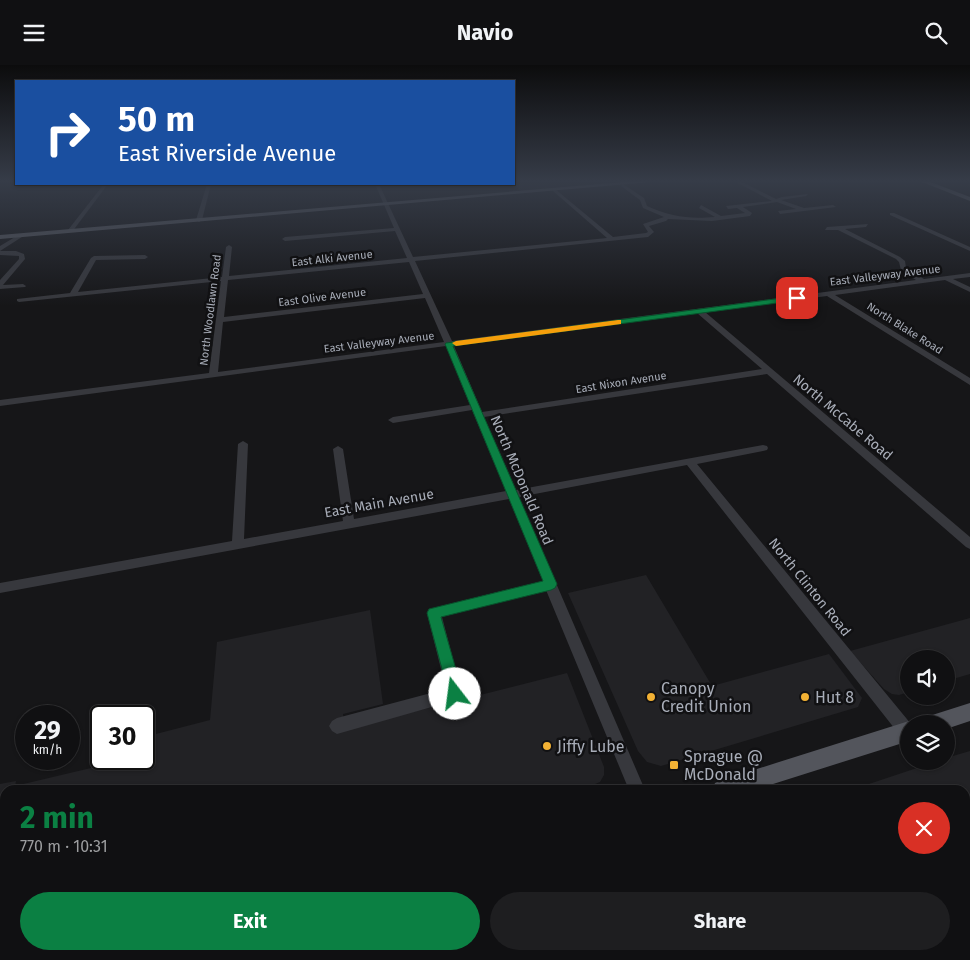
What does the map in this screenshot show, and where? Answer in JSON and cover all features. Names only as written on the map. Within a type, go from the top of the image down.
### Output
[{"type":"main road","points":[[0,237],[178,222]]},
{"type":"main road","points":[[955,717],[970,712]]},
{"type":"main road","points":[[738,785],[900,734]]},
{"type":"street","points":[[70,231],[77,222]]},
{"type":"street","name":"North McDonald Road","points":[[393,222],[449,344],[511,495],[551,584],[635,785]]},
{"type":"street","points":[[592,222],[612,239]]},
{"type":"street","name":"East Alki Avenue","points":[[19,299],[648,235],[651,232],[645,225],[654,222]]},
{"type":"street","points":[[910,222],[970,249]]},
{"type":"street","points":[[827,229],[866,225]]},
{"type":"street","points":[[839,228],[898,257],[902,261],[903,269],[924,282]]},
{"type":"street","points":[[285,239],[396,229]]},
{"type":"street","points":[[0,249],[22,235]]},
{"type":"street","name":"North Woodlawn Road","points":[[213,375],[229,247]]},
{"type":"street","points":[[0,253],[16,253],[22,255],[22,259],[0,285]]},
{"type":"street","points":[[73,294],[94,258],[145,257]]},
{"type":"street","name":"East Valleyway Avenue","points":[[0,403],[970,275]]},
{"type":"street","points":[[947,279],[970,290]]},
{"type":"street","points":[[0,285],[23,286]]},
{"type":"street","name":"North Blake Road","points":[[829,294],[970,382]]},
{"type":"street","name":"East Olive Avenue","points":[[220,320],[427,296]]},
{"type":"street","name":"North McCabe Road","points":[[699,311],[970,544]]},
{"type":"street","name":"East Nixon Avenue","points":[[393,420],[476,411],[768,371]]},
{"type":"street","points":[[238,544],[243,444]]},
{"type":"street","name":"East Main Avenue","points":[[0,589],[763,448]]},
{"type":"street","points":[[338,449],[349,523]]},
{"type":"street","name":"North Clinton Road","points":[[689,461],[900,721]]},
{"type":"street","points":[[337,726],[455,694],[434,613],[551,584]]},
{"type":"shaded area","points":[[646,575],[712,686],[829,654],[862,698],[858,707],[661,766],[647,762],[638,751],[568,593]]},
{"type":"shaded area","points":[[370,610],[383,704],[343,714],[345,729],[567,673],[604,767],[604,775],[600,782],[592,785],[19,785],[90,768],[90,770],[155,770],[155,734],[210,720],[217,642]]},
{"type":"shaded area","points":[[970,618],[970,674],[955,678],[955,650],[900,650],[899,695],[892,694],[884,689],[850,651]]},
{"type":"shaded area","points":[[970,751],[970,785],[866,785],[911,770],[955,770],[955,755]]},
{"type":"shaded area","points":[[16,781],[15,785],[0,785],[0,784]]},
{"type":"slow traffic","points":[[456,343],[618,322]]},
{"type":"place","name":"Canopy Credit Union","points":[[651,697]]},
{"type":"place","name":"Hut 8","points":[[805,697]]},
{"type":"place","name":"Jiffy Lube","points":[[547,746]]},
{"type":"place","name":"Sprague @ McDonald","points":[[674,765]]},
{"type":"route","points":[[455,694],[434,613],[551,584],[511,495],[449,344],[797,298]]}]
